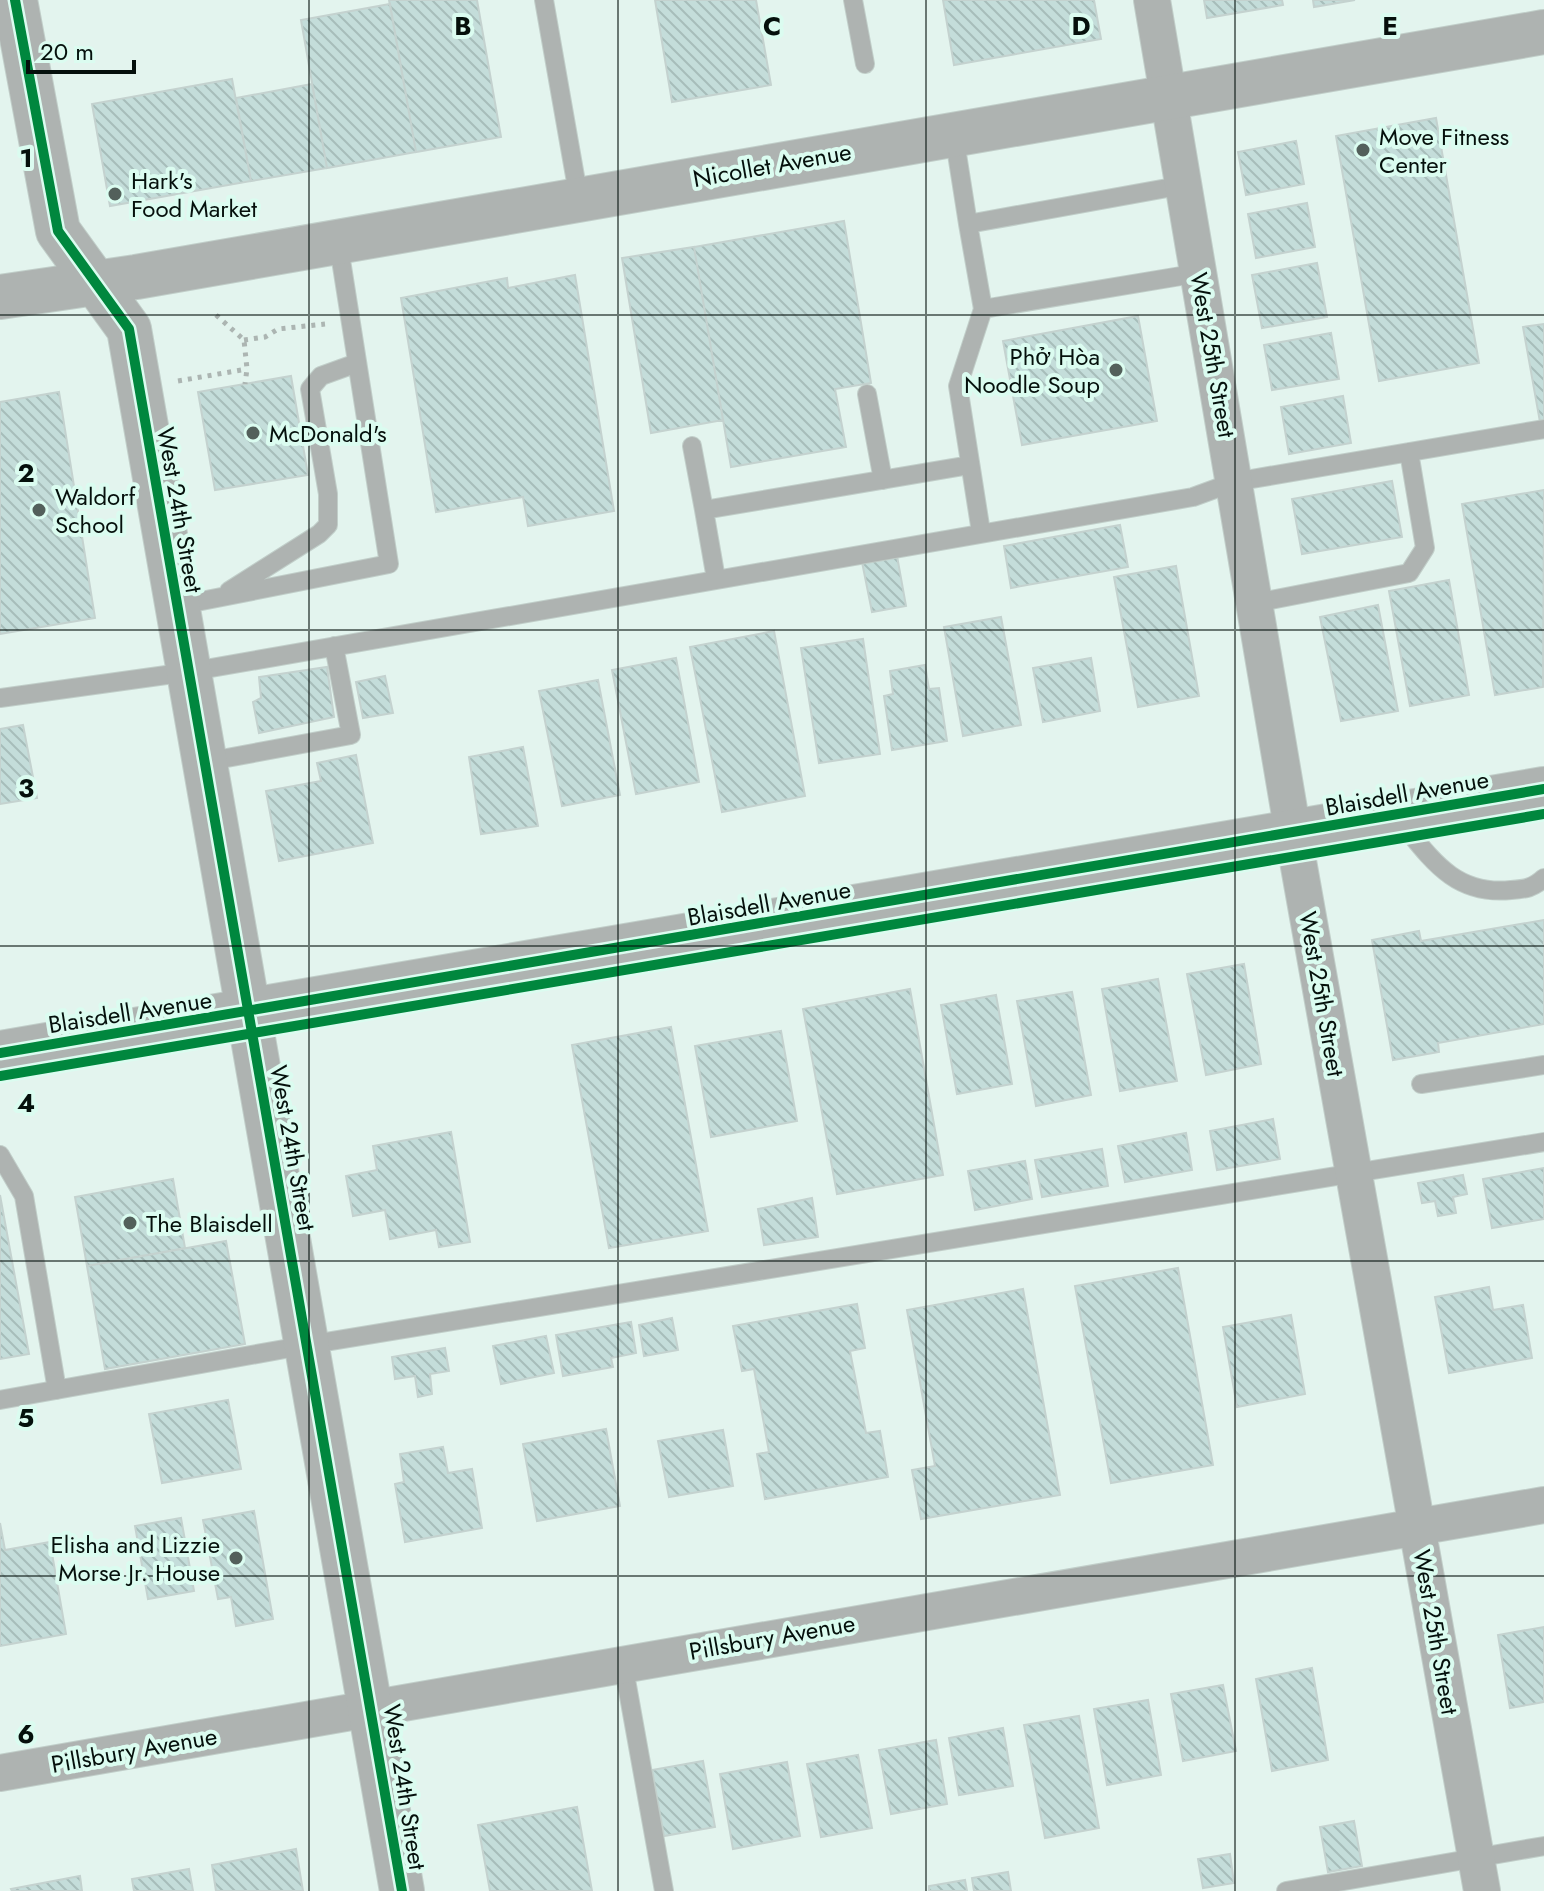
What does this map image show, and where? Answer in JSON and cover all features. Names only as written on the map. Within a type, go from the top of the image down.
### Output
[{"type":"street","name":"West 25th Street","points":[[1152,0],[1293,833],[1479,1874]]},
{"type":"street","name":"West 24th Street","points":[[15,2],[58,231],[129,329],[196,602],[188,672],[402,1891]]},
{"type":"street","name":"Nicollet Avenue","points":[[0,297],[1544,32]]},
{"type":"street","name":"Blaisdell Avenue","points":[[0,1053],[1544,789]]},
{"type":"street","name":"Pillsbury Avenue","points":[[0,1773],[1544,1505]]},
{"type":"lane","points":[[544,0],[579,199]]},
{"type":"lane","points":[[853,0],[865,64]]},
{"type":"lane","points":[[954,133],[983,309],[958,386],[981,532]]},
{"type":"lane","points":[[968,224],[1184,185]]},
{"type":"lane","points":[[196,602],[389,564],[338,241]]},
{"type":"lane","points":[[983,309],[1199,273]]},
{"type":"lane","points":[[196,602],[319,534],[328,525],[328,494],[310,389],[321,376],[357,363]]},
{"type":"lane","points":[[867,394],[883,480]]},
{"type":"lane","points":[[0,698],[188,672],[1193,497],[1234,482],[1544,429]]},
{"type":"lane","points":[[692,446],[716,579]]},
{"type":"lane","points":[[1255,603],[1409,573],[1425,548],[1409,452]]},
{"type":"lane","points":[[704,510],[970,465]]},
{"type":"lane","points":[[205,762],[351,735],[334,646]]},
{"type":"lane","points":[[1395,815],[1443,872],[1486,893],[1533,888],[1544,878]]},
{"type":"lane","points":[[1421,1084],[1544,1065]]},
{"type":"lane","points":[[0,1400],[307,1345],[1544,1142]]},
{"type":"lane","points":[[0,1155],[24,1196],[57,1390]]},
{"type":"lane","points":[[623,1663],[664,1891]]},
{"type":"lane","points":[[1286,1891],[1479,1874],[1544,1846]]},
{"type":"path","points":[[216,315],[244,340],[245,384]]},
{"type":"path","points":[[244,340],[294,328]]},
{"type":"path","points":[[177,381],[247,369]]},
{"type":"building","points":[[389,0],[477,0],[501,137],[416,152]]},
{"type":"building","points":[[655,0],[756,0],[771,85],[672,102]]},
{"type":"building","points":[[943,0],[1094,0],[1101,39],[954,65]]},
{"type":"building","points":[[1204,0],[1282,0],[1283,5],[1207,18]]},
{"type":"building","points":[[1313,0],[1355,0],[1314,7]]},
{"type":"building","points":[[390,4],[416,152],[327,168],[301,20]]},
{"type":"building","points":[[232,79],[251,181],[110,206],[92,104]]},
{"type":"building","points":[[312,84],[327,168],[251,181],[236,98]]},
{"type":"building","points":[[1436,118],[1479,363],[1379,381],[1336,136]]},
{"type":"building","points":[[1296,141],[1304,184],[1246,195],[1238,152]]},
{"type":"building","points":[[1307,203],[1315,247],[1256,258],[1248,214]]},
{"type":"building","points":[[844,221],[871,383],[835,389],[846,447],[731,467],[694,247]]},
{"type":"building","points":[[694,247],[723,420],[651,433],[622,258]]},
{"type":"building","points":[[1317,263],[1327,317],[1262,328],[1252,275]]},
{"type":"building","points":[[575,275],[614,511],[528,526],[523,497],[436,512],[401,298],[507,278],[508,288]]},
{"type":"building","points":[[1138,316],[1157,421],[1022,445],[1003,341]]},
{"type":"building","points":[[1544,324],[1544,421],[1540,422],[1523,327]]},
{"type":"building","points":[[1331,333],[1339,379],[1272,390],[1264,345]]},
{"type":"building","name":"McDonald's","points":[[291,376],[308,475],[215,490],[198,392]]},
{"type":"building","name":"Waldorf School","points":[[59,392],[95,618],[0,634],[0,402]]},
{"type":"building","points":[[1343,396],[1351,443],[1289,454],[1281,407]]},
{"type":"building","points":[[1392,481],[1402,537],[1302,554],[1292,499]]},
{"type":"building","points":[[1544,490],[1543,687],[1495,695],[1462,504]]},
{"type":"building","points":[[1120,525],[1128,567],[1011,588],[1004,546]]},
{"type":"building","points":[[897,556],[906,606],[872,612],[862,562]]},
{"type":"building","points":[[1176,566],[1199,696],[1138,707],[1114,577]]},
{"type":"building","points":[[1449,580],[1469,695],[1410,706],[1389,591]]},
{"type":"building","points":[[1378,605],[1398,711],[1341,721],[1320,617]]},
{"type":"building","points":[[1001,617],[1021,725],[963,736],[944,627]]},
{"type":"building","points":[[774,631],[805,796],[722,812],[690,647]]},
{"type":"building","points":[[863,639],[880,754],[819,763],[801,648]]},
{"type":"building","points":[[676,658],[699,782],[636,794],[612,670]]},
{"type":"building","points":[[1091,658],[1100,711],[1043,722],[1033,668]]},
{"type":"building","points":[[925,665],[929,689],[939,688],[947,741],[892,750],[884,696],[893,694],[890,671]]},
{"type":"building","points":[[327,667],[334,717],[259,733],[253,702],[261,698],[259,677]]},
{"type":"building","points":[[385,676],[393,713],[363,718],[356,682]]},
{"type":"building","points":[[598,680],[620,795],[562,806],[539,691]]},
{"type":"building","points":[[23,725],[37,798],[0,804],[0,729]]},
{"type":"building","points":[[523,747],[538,826],[481,834],[469,757]]},
{"type":"building","points":[[356,755],[373,843],[279,861],[266,791],[321,781],[317,763]]},
{"type":"building","points":[[1544,920],[1544,1024],[1438,1043],[1439,1052],[1393,1060],[1372,940],[1419,931],[1421,941]]},
{"type":"building","points":[[1244,964],[1261,1064],[1206,1075],[1187,974]]},
{"type":"building","points":[[1158,979],[1177,1081],[1120,1091],[1102,989]]},
{"type":"building","points":[[910,989],[943,1175],[837,1194],[803,1009]]},
{"type":"building","points":[[1072,992],[1091,1095],[1036,1106],[1017,1001]]},
{"type":"building","points":[[996,995],[1012,1084],[957,1094],[941,1005]]},
{"type":"building","points":[[671,1027],[708,1231],[609,1248],[572,1045]]},
{"type":"building","points":[[781,1031],[797,1121],[711,1137],[695,1046]]},
{"type":"building","points":[[1273,1119],[1280,1159],[1217,1170],[1210,1131]]},
{"type":"building","points":[[451,1132],[470,1242],[439,1247],[436,1230],[390,1239],[385,1210],[353,1216],[346,1176],[377,1170],[373,1146]]},
{"type":"building","points":[[1186,1133],[1192,1170],[1125,1182],[1118,1146]]},
{"type":"building","points":[[1102,1149],[1108,1186],[1042,1197],[1035,1160]]},
{"type":"building","points":[[1025,1161],[1032,1199],[975,1210],[968,1171]]},
{"type":"building","points":[[1544,1168],[1544,1219],[1492,1228],[1483,1179]]},
{"type":"building","points":[[1463,1175],[1467,1194],[1453,1197],[1456,1213],[1438,1216],[1435,1201],[1422,1203],[1418,1183]]},
{"type":"building","name":"The Blaisdell","points":[[173,1179],[185,1248],[87,1266],[75,1197]]},
{"type":"building","points":[[0,1195],[29,1354],[0,1359]]},
{"type":"building","points":[[812,1198],[818,1237],[764,1245],[758,1209]]},
{"type":"building","points":[[226,1241],[245,1344],[105,1369],[87,1266]]},
{"type":"building","points":[[1178,1268],[1213,1465],[1111,1483],[1075,1286]]},
{"type":"building","points":[[1489,1287],[1493,1310],[1523,1305],[1532,1358],[1449,1373],[1435,1297]]},
{"type":"building","points":[[1023,1289],[1060,1495],[921,1519],[912,1470],[935,1466],[907,1310]]},
{"type":"building","points":[[857,1304],[865,1348],[850,1351],[866,1433],[880,1431],[888,1477],[765,1499],[757,1454],[769,1452],[754,1369],[742,1371],[733,1326]]},
{"type":"building","points":[[1291,1315],[1305,1394],[1237,1407],[1223,1327]]},
{"type":"building","points":[[672,1318],[678,1350],[644,1356],[639,1325]]},
{"type":"building","points":[[631,1322],[636,1353],[611,1358],[613,1367],[563,1376],[556,1335]]},
{"type":"building","points":[[546,1336],[554,1373],[501,1384],[493,1346]]},
{"type":"building","points":[[445,1348],[449,1371],[430,1374],[432,1394],[418,1397],[415,1376],[395,1379],[392,1357]]},
{"type":"building","points":[[228,1400],[241,1469],[162,1483],[149,1414]]},
{"type":"building","points":[[606,1429],[620,1506],[537,1521],[523,1444]]},
{"type":"building","points":[[723,1430],[733,1486],[669,1497],[658,1441]]},
{"type":"building","points":[[443,1447],[448,1473],[472,1469],[482,1528],[405,1542],[395,1484],[404,1482],[400,1454]]},
{"type":"building","name":"Elisha and Lizzie Morse Jr. House","points":[[254,1511],[273,1619],[236,1626],[231,1597],[218,1599],[203,1520]]},
{"type":"building","points":[[181,1518],[194,1591],[148,1599],[135,1526]]},
{"type":"building","points":[[0,1523],[5,1550],[50,1542],[66,1634],[0,1646]]},
{"type":"building","points":[[1544,1627],[1544,1702],[1510,1708],[1498,1635]]},
{"type":"building","points":[[1312,1668],[1328,1760],[1272,1771],[1256,1679]]},
{"type":"building","points":[[1223,1685],[1236,1751],[1183,1761],[1171,1694]]},
{"type":"building","points":[[1148,1700],[1161,1775],[1107,1785],[1094,1709]]},
{"type":"building","points":[[1079,1716],[1099,1828],[1045,1838],[1024,1725]]},
{"type":"building","points":[[1003,1728],[1013,1786],[959,1795],[949,1738]]},
{"type":"building","points":[[936,1740],[947,1804],[891,1814],[879,1750]]},
{"type":"building","points":[[858,1755],[872,1828],[821,1837],[807,1764]]},
{"type":"building","points":[[703,1761],[715,1827],[664,1836],[652,1770]]},
{"type":"building","points":[[787,1762],[800,1836],[733,1849],[720,1774]]},
{"type":"building","points":[[577,1807],[592,1891],[490,1891],[478,1825]]},
{"type":"building","points":[[1354,1821],[1362,1866],[1328,1872],[1320,1827]]},
{"type":"building","points":[[296,1849],[303,1891],[216,1891],[212,1865]]},
{"type":"building","points":[[1230,1854],[1234,1883],[1203,1888],[1198,1859]]},
{"type":"building","points":[[189,1869],[193,1891],[134,1891],[132,1879]]},
{"type":"building","points":[[1008,1872],[1011,1891],[974,1891],[972,1878]]},
{"type":"building","points":[[80,1876],[82,1891],[11,1889]]},
{"type":"building","points":[[965,1880],[967,1891],[929,1891],[929,1886]]},
{"type":"cycle path","points":[[15,0],[58,231],[129,329],[402,1891]]},
{"type":"cycle path","points":[[0,1053],[1544,789]]},
{"type":"cycle path","points":[[0,1076],[1544,814]]},
{"type":"place","name":"Move Fitness Center","points":[[1363,150]]},
{"type":"place","name":"Hark's Food Market","points":[[115,194]]},
{"type":"place","name":"Phở Hòa Noodle Soup","points":[[1116,370]]},
{"type":"place","name":"McDonald's","points":[[253,433]]},
{"type":"place","name":"Waldorf School","points":[[39,510]]},
{"type":"place","name":"The Blaisdell","points":[[130,1223]]},
{"type":"place","name":"Elisha and Lizzie Morse Jr. House","points":[[236,1558]]}]
